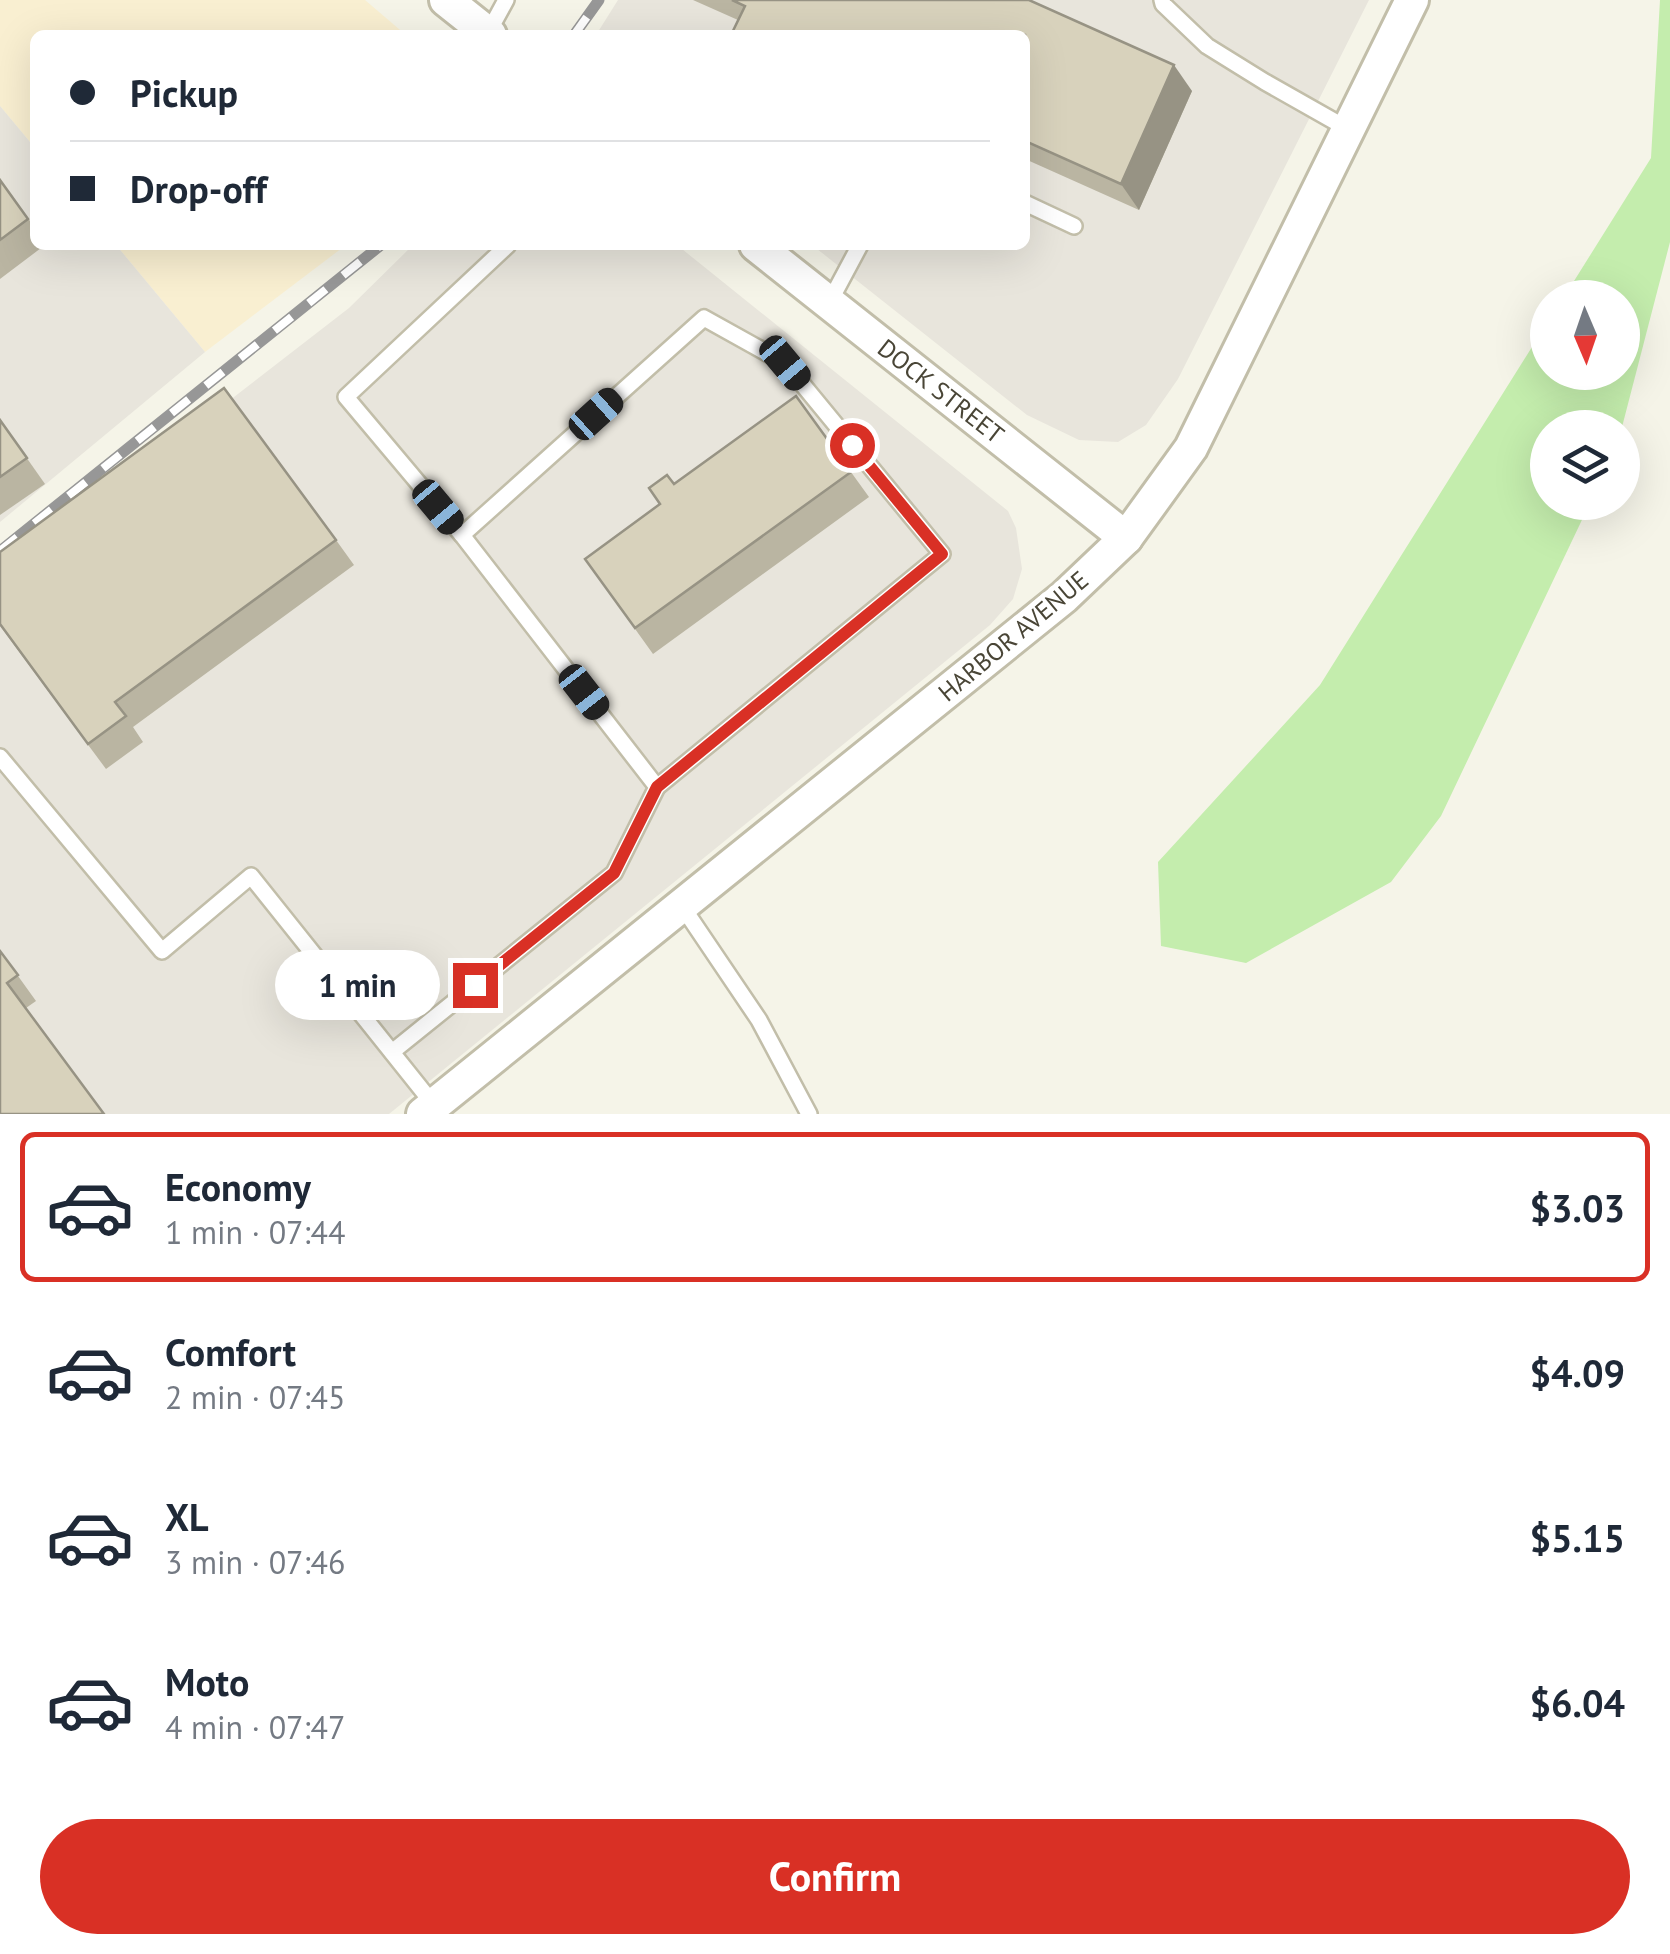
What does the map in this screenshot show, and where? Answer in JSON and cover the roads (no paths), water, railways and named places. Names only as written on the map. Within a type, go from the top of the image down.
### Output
[{"type":"street","points":[[446,0],[484,30]]},
{"type":"street","name":"HARBOR AVENUE","points":[[429,1110],[1064,596],[1126,538],[1191,448],[1412,0]]},
{"type":"street","name":"DOCK STREET","points":[[762,250],[1126,538]]},
{"type":"lane","points":[[491,30],[506,0]]},
{"type":"lane","points":[[1162,0],[1207,46],[1348,129]]},
{"type":"lane","points":[[1030,205],[1074,226]]},
{"type":"lane","points":[[503,250],[346,396],[462,535],[657,787]]},
{"type":"lane","points":[[829,303],[857,250]]},
{"type":"lane","points":[[392,1052],[614,873],[657,787],[942,554],[785,363],[704,318],[462,535]]},
{"type":"lane","points":[[0,756],[162,950],[251,876],[392,1052],[429,1110]]},
{"type":"lane","points":[[682,906],[759,1020],[810,1114]]},
{"type":"railway","points":[[578,30],[599,0]]},
{"type":"railway","points":[[0,551],[375,250]]}]
